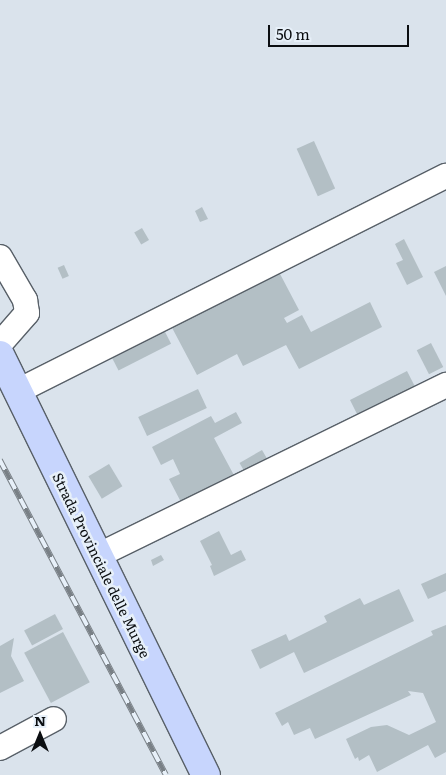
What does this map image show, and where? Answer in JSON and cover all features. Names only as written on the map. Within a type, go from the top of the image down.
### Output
[{"type":"main road","name":"Strada Provinciale delle Murge","points":[[0,354],[97,556],[206,775]]},
{"type":"street","points":[[18,391],[446,176]]},
{"type":"street","points":[[0,257],[25,300],[27,313],[18,327],[0,344]]},
{"type":"street","points":[[97,556],[446,385]]},
{"type":"street","points":[[0,748],[54,719]]},
{"type":"building","points":[[314,141],[335,189],[318,196],[297,149]]},
{"type":"building","points":[[202,207],[208,219],[200,222],[195,211]]},
{"type":"building","points":[[142,228],[149,240],[141,245],[134,232]]},
{"type":"building","points":[[404,239],[423,277],[407,285],[396,263],[403,260],[395,244]]},
{"type":"building","points":[[64,265],[69,276],[62,279],[58,268]]},
{"type":"building","points":[[446,266],[446,296],[434,272]]},
{"type":"building","points":[[279,272],[299,310],[284,318],[287,323],[302,315],[311,332],[370,302],[382,327],[299,369],[286,345],[243,366],[237,354],[197,375],[169,322]]},
{"type":"building","points":[[162,326],[171,344],[119,371],[109,353]]},
{"type":"building","points":[[431,343],[443,367],[429,374],[417,350]]},
{"type":"building","points":[[407,371],[416,389],[359,418],[350,400]]},
{"type":"building","points":[[198,389],[207,408],[147,436],[138,417]]},
{"type":"building","points":[[236,412],[242,423],[214,438],[236,479],[183,506],[169,479],[180,474],[173,459],[161,465],[152,447],[211,416],[215,423]]},
{"type":"building","points":[[262,450],[269,462],[246,475],[239,463]]},
{"type":"building","points":[[109,464],[122,486],[102,499],[88,476]]},
{"type":"building","points":[[219,531],[231,555],[241,550],[246,560],[214,576],[210,566],[212,565],[200,541]]},
{"type":"building","points":[[161,555],[164,560],[153,566],[151,560]]},
{"type":"building","points":[[446,573],[446,591],[428,599],[421,584]]},
{"type":"building","points":[[399,589],[414,621],[304,673],[294,652],[260,669],[251,650],[286,634],[289,641],[327,622],[324,616],[360,598],[364,605]]},
{"type":"building","points":[[55,614],[63,629],[32,645],[24,630]]},
{"type":"building","points":[[446,625],[446,752],[435,758],[428,745],[377,772],[369,755],[359,761],[358,757],[355,759],[346,739],[371,727],[387,725],[409,735],[436,722],[423,693],[408,691],[411,695],[315,739],[310,728],[294,735],[288,722],[282,726],[275,713],[433,635],[431,631]]},
{"type":"building","points":[[63,632],[90,682],[51,703],[24,653]]},
{"type":"building","points":[[14,638],[11,656],[24,681],[0,693],[0,646]]},
{"type":"railway","points":[[0,460],[166,775]]}]
